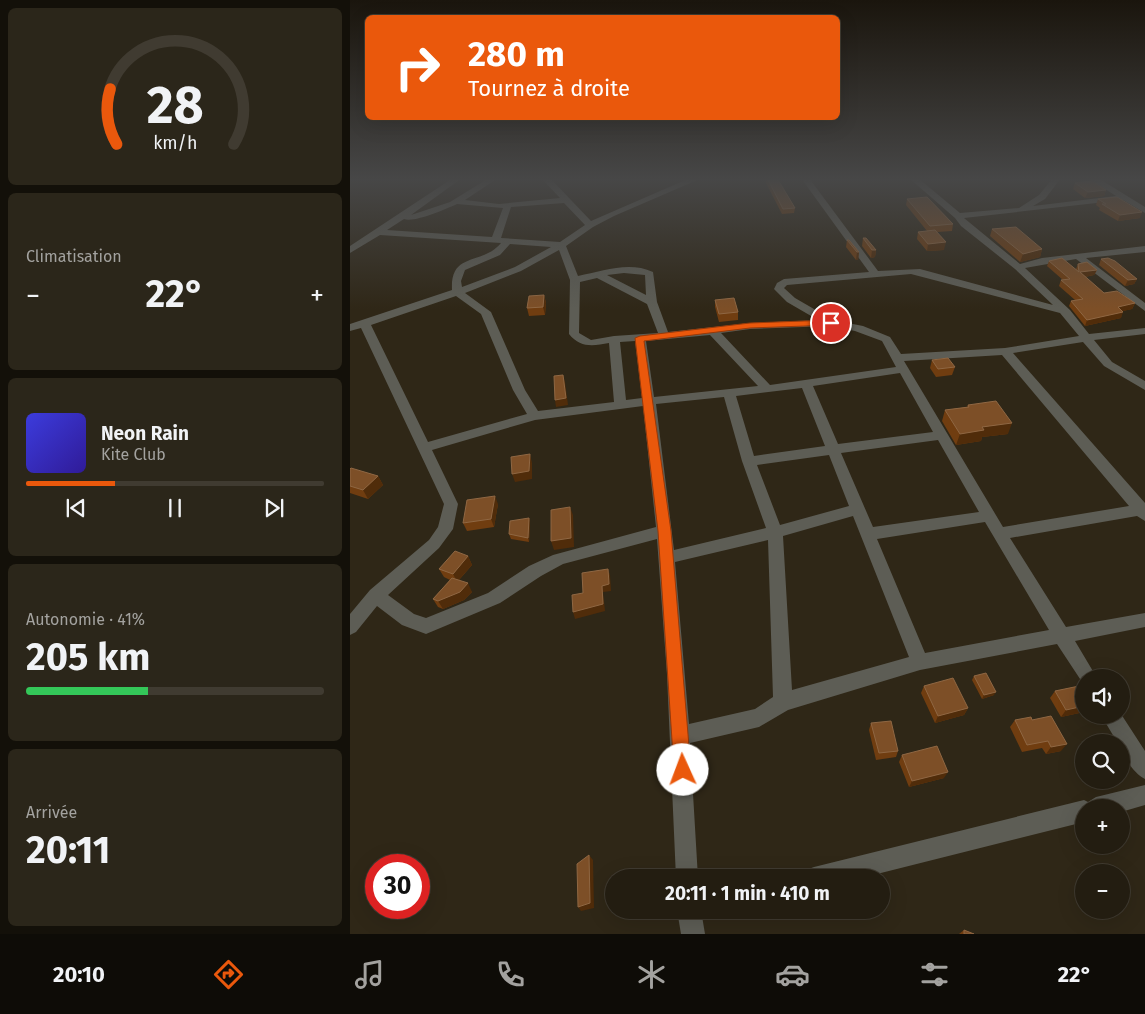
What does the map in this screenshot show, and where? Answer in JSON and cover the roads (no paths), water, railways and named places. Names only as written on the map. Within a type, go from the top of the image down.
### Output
[{"type":"street","points":[[350,250],[393,222]]},
{"type":"street","points":[[496,240],[502,222]]},
{"type":"street","points":[[587,222],[590,225]]},
{"type":"street","points":[[350,328],[458,292],[518,269],[562,245],[597,222]]},
{"type":"street","points":[[837,222],[875,273]]},
{"type":"street","points":[[962,222],[1018,267],[1066,312],[1078,331],[1087,338],[1108,364],[1145,386]]},
{"type":"street","points":[[377,232],[562,245]]},
{"type":"street","points":[[508,241],[496,254],[467,264],[459,269],[455,279],[458,292],[486,312],[519,390],[534,416]]},
{"type":"street","points":[[562,245],[575,280],[574,334],[582,341],[591,343],[614,339],[750,326],[786,312],[831,323],[844,324],[886,339],[988,516],[1082,669]]},
{"type":"street","points":[[1018,267],[1042,261],[1145,249]]},
{"type":"street","points":[[1078,256],[1145,308]]},
{"type":"street","points":[[575,280],[634,269],[644,270],[650,274],[652,302],[664,335]]},
{"type":"street","points":[[786,312],[779,289],[780,285],[784,282],[875,273],[920,272],[1066,312]]},
{"type":"street","points":[[599,275],[652,302]]},
{"type":"street","points":[[786,312],[831,323]]},
{"type":"street","points":[[350,627],[376,595],[434,544],[445,529],[450,504],[365,324]]},
{"type":"street","points":[[713,331],[768,389]]},
{"type":"street","points":[[424,448],[534,416],[649,401],[768,389],[901,363],[1005,351],[1145,331]]},
{"type":"street","points":[[640,338],[665,531],[681,735],[687,869]]},
{"type":"street","points":[[614,339],[620,405]]},
{"type":"street","points":[[1005,351],[1144,512]]},
{"type":"street","points":[[806,383],[920,662]]},
{"type":"street","points":[[730,394],[749,460],[775,532],[783,702]]},
{"type":"street","points":[[749,460],[942,435]]},
{"type":"street","points":[[666,558],[775,532],[858,509]]},
{"type":"street","points":[[999,534],[1144,512]]},
{"type":"street","points":[[868,534],[988,516]]},
{"type":"street","points":[[376,595],[408,620],[426,626],[494,598],[534,571],[559,559],[665,531]]},
{"type":"street","points":[[681,735],[759,718],[783,702],[920,662],[1061,634],[1145,620]]},
{"type":"street","points":[[1117,724],[1145,769]]},
{"type":"street","points":[[1130,800],[1145,796]]},
{"type":"street","points":[[850,869],[1075,813]]},
{"type":"street","points":[[690,919],[693,934]]}]
